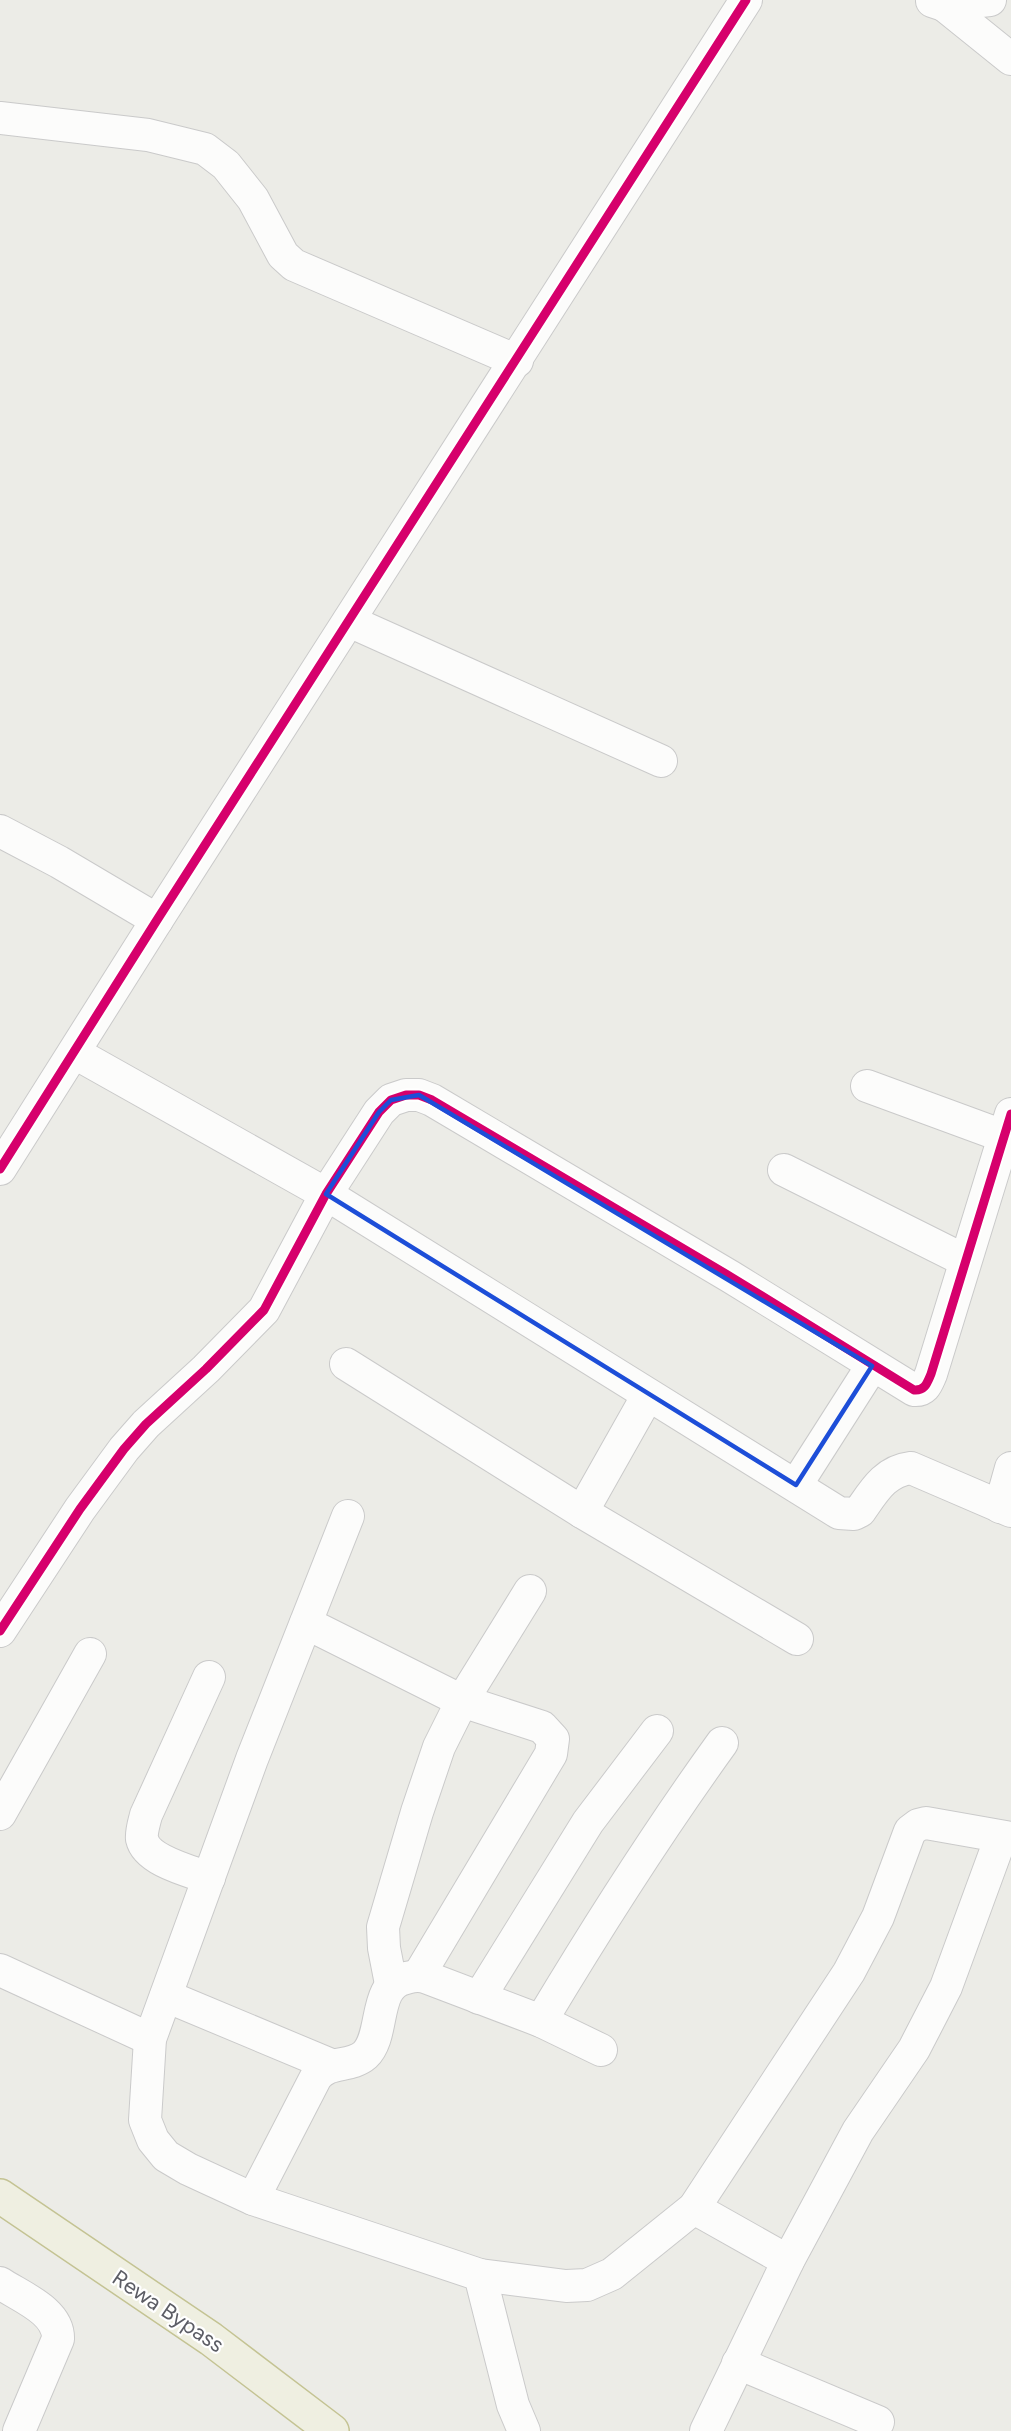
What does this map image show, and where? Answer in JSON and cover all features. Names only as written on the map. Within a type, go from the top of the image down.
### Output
[{"type":"highway","name":"Rewa Bypass","points":[[0,2196],[211,2339],[332,2431]]},
{"type":"street","points":[[0,1169],[747,0]]},
{"type":"street","points":[[937,3],[990,0]]},
{"type":"street","points":[[937,3],[1011,59]]},
{"type":"street","points":[[0,118],[148,135],[205,149],[226,165],[253,199],[284,255],[294,265],[517,361]]},
{"type":"street","points":[[349,621],[661,761]]},
{"type":"street","points":[[0,831],[59,862],[157,920]]},
{"type":"street","points":[[75,1053],[326,1194],[839,1513],[854,1514],[860,1511],[885,1477],[900,1469],[911,1468],[1006,1509],[1011,1468]]},
{"type":"street","points":[[0,1631],[80,1509],[124,1449],[146,1424],[206,1369],[264,1310],[326,1194],[379,1112],[391,1100],[406,1095],[419,1095],[473,1124],[600,1202],[731,1277],[872,1366],[914,1390],[924,1389],[931,1374],[1007,1125],[867,1086]]},
{"type":"street","points":[[784,1170],[964,1260]]},
{"type":"street","points":[[346,1364],[582,1512],[797,1639]]},
{"type":"street","points":[[796,1485],[872,1366]]},
{"type":"street","points":[[582,1512],[648,1395]]},
{"type":"street","points":[[348,1516],[252,1759],[150,2039],[145,2120],[153,2140],[166,2156],[188,2169],[254,2199],[480,2275],[566,2286],[587,2285],[612,2274],[694,2208],[849,1972],[878,1917],[910,1832],[926,1823],[1006,1837],[946,1987],[914,2049],[858,2131],[788,2261],[706,2431]]},
{"type":"street","points":[[530,1591],[462,1701],[439,1747],[389,1904],[383,1927],[384,1948],[405,1979],[479,1998],[541,2021],[601,2050]]},
{"type":"street","points":[[254,2199],[322,2069],[363,2057],[370,2049],[405,1979],[551,1754],[553,1739],[542,1727],[462,1701],[306,1623]]},
{"type":"street","points":[[0,1814],[90,1654]]},
{"type":"street","points":[[209,1677],[146,1815],[142,1837],[145,1847],[159,1860],[209,1878]]},
{"type":"street","points":[[479,1998],[588,1822],[657,1731]]},
{"type":"street","points":[[541,2021],[607,1911],[722,1743]]},
{"type":"street","points":[[0,1970],[150,2039]]},
{"type":"street","points":[[166,1996],[331,2065]]},
{"type":"street","points":[[694,2208],[788,2261]]},
{"type":"street","points":[[480,2275],[513,2405],[524,2431]]},
{"type":"street","points":[[0,2283],[48,2314],[58,2330],[58,2339],[19,2431]]},
{"type":"street","points":[[738,2363],[878,2422]]},
{"type":"highlighted area","points":[[419,1095],[872,1366],[796,1485],[326,1194],[379,1112],[391,1100]]},
{"type":"cycle path","points":[[0,1169],[746,0]]},
{"type":"cycle path","points":[[0,1631],[80,1509],[124,1449],[146,1424],[206,1369],[264,1310],[326,1194],[379,1112],[391,1100],[406,1095],[419,1095],[432,1100],[731,1277],[914,1390],[923,1388],[931,1374],[1011,1114]]}]
